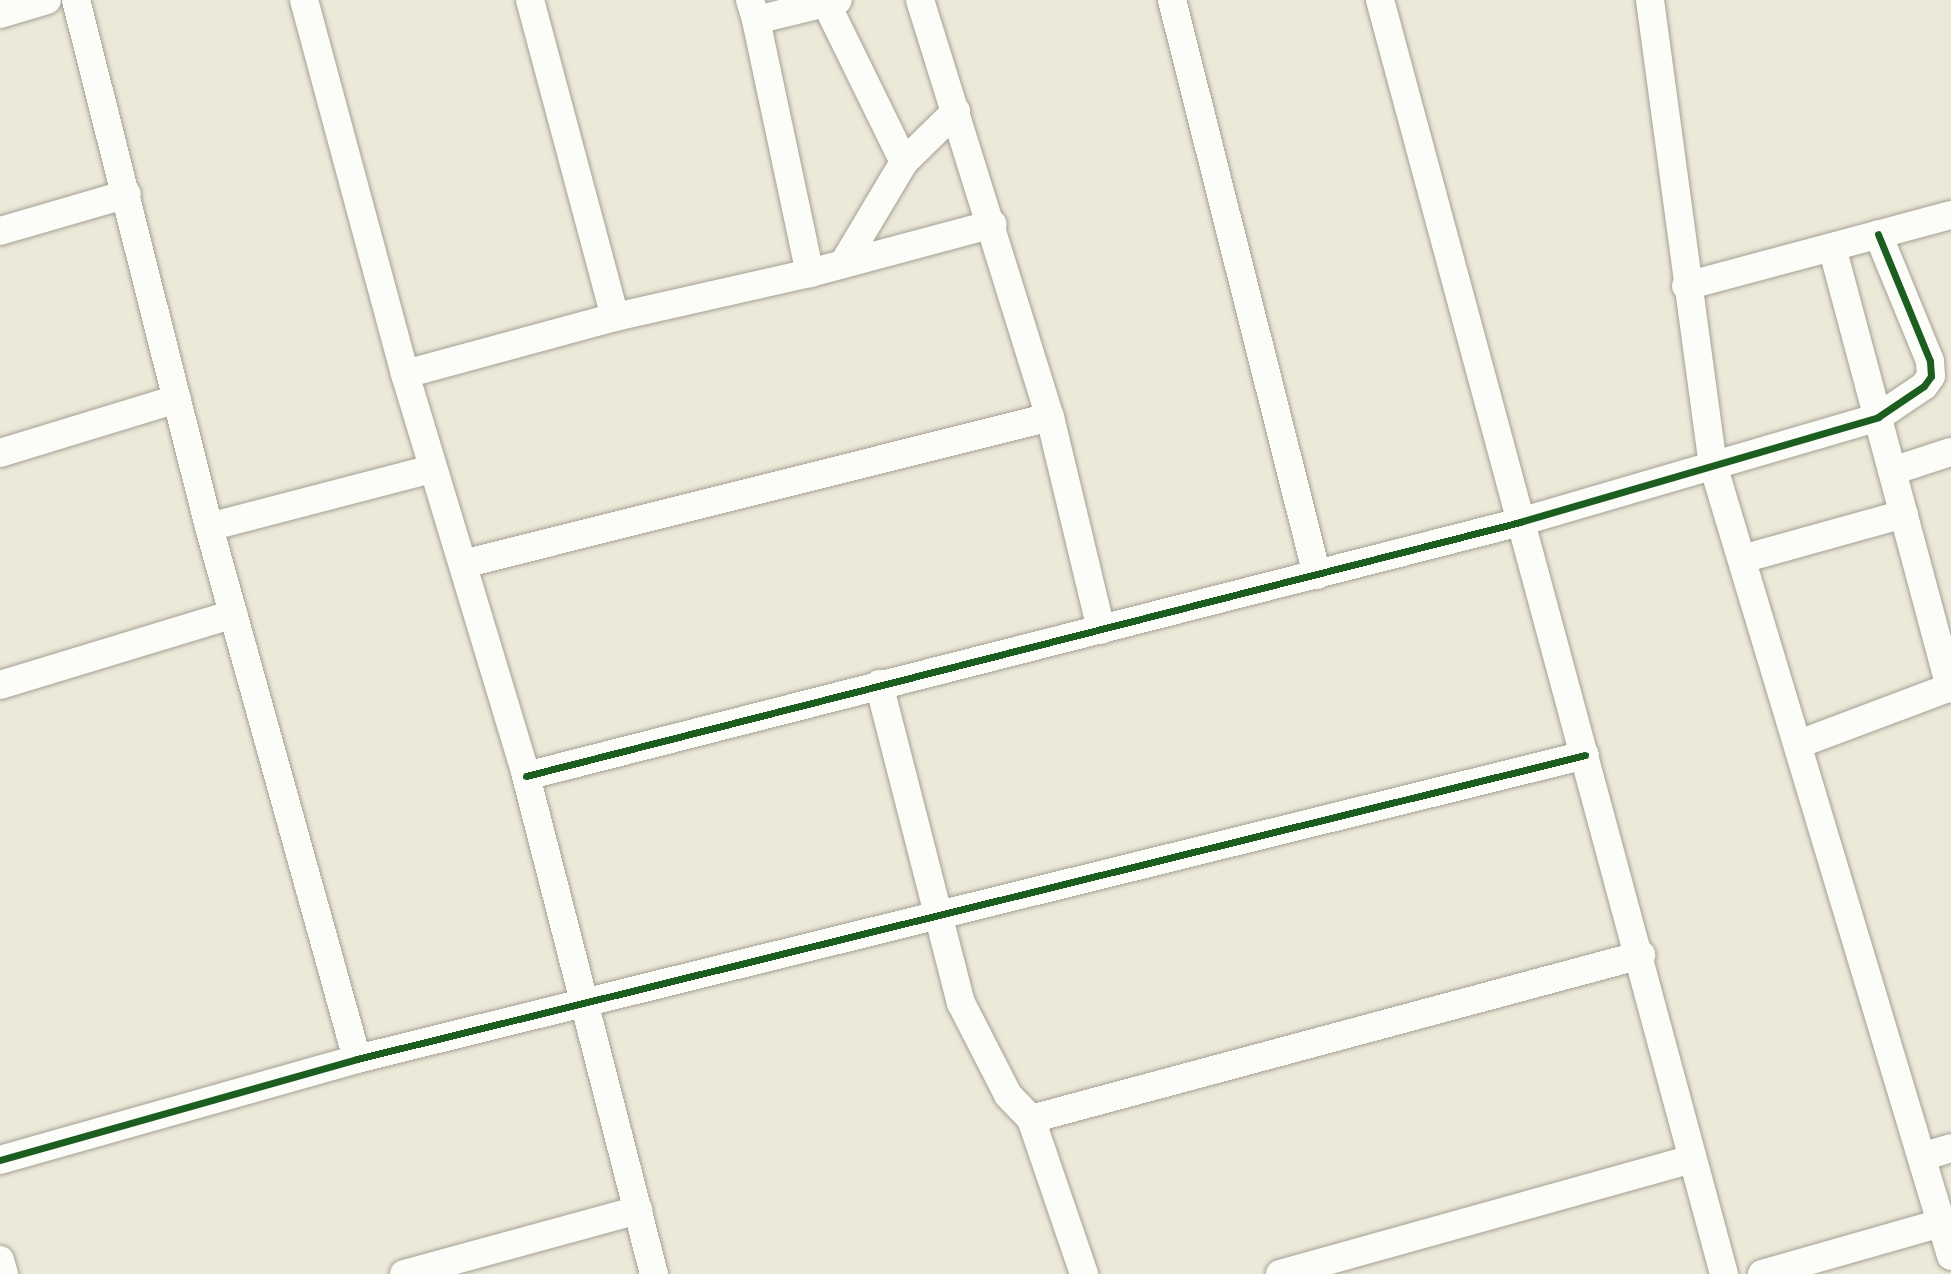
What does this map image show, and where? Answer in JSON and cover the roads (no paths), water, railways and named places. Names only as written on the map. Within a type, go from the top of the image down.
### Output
[{"type":"street","points":[[0,14],[47,0]]},
{"type":"street","points":[[76,0],[209,527],[357,1059]]},
{"type":"street","points":[[304,0],[432,469],[526,776],[654,1274]]},
{"type":"street","points":[[530,0],[615,317]]},
{"type":"street","points":[[920,0],[993,224],[1050,417],[1101,630]]},
{"type":"street","points":[[1172,0],[1317,575]]},
{"type":"street","points":[[1380,0],[1520,522],[1641,955],[1691,1159],[1724,1274]]},
{"type":"street","points":[[1650,0],[1686,286],[1713,465],[1951,1256]]},
{"type":"street","points":[[810,273],[753,10],[832,1],[904,162]]},
{"type":"street","points":[[845,261],[904,162],[956,111]]},
{"type":"street","points":[[0,232],[127,194]]},
{"type":"street","points":[[1686,286],[1951,215]]},
{"type":"street","points":[[405,374],[615,317],[810,273],[845,261],[993,224]]},
{"type":"street","points":[[526,776],[1520,522],[1878,417],[1924,386],[1931,376],[1930,361],[1878,234]]},
{"type":"street","points":[[1799,744],[1950,687],[1832,247]]},
{"type":"street","points":[[0,453],[177,399]]},
{"type":"street","points":[[463,564],[1050,417]]},
{"type":"street","points":[[1892,471],[1951,452]]},
{"type":"street","points":[[209,527],[432,469]]},
{"type":"street","points":[[1742,559],[1904,514]]},
{"type":"street","points":[[0,685],[233,614]]},
{"type":"street","points":[[878,684],[961,1003],[1007,1095],[1031,1119],[1084,1274]]},
{"type":"street","points":[[0,1160],[357,1059],[1585,755]]},
{"type":"street","points":[[1031,1119],[1641,955]]},
{"type":"street","points":[[1922,1157],[1951,1148]]},
{"type":"street","points":[[1299,1272],[1691,1159]]},
{"type":"street","points":[[404,1274],[638,1210]]},
{"type":"street","points":[[1762,1274],[1941,1223]]},
{"type":"street","points":[[0,1260],[4,1274]]}]
